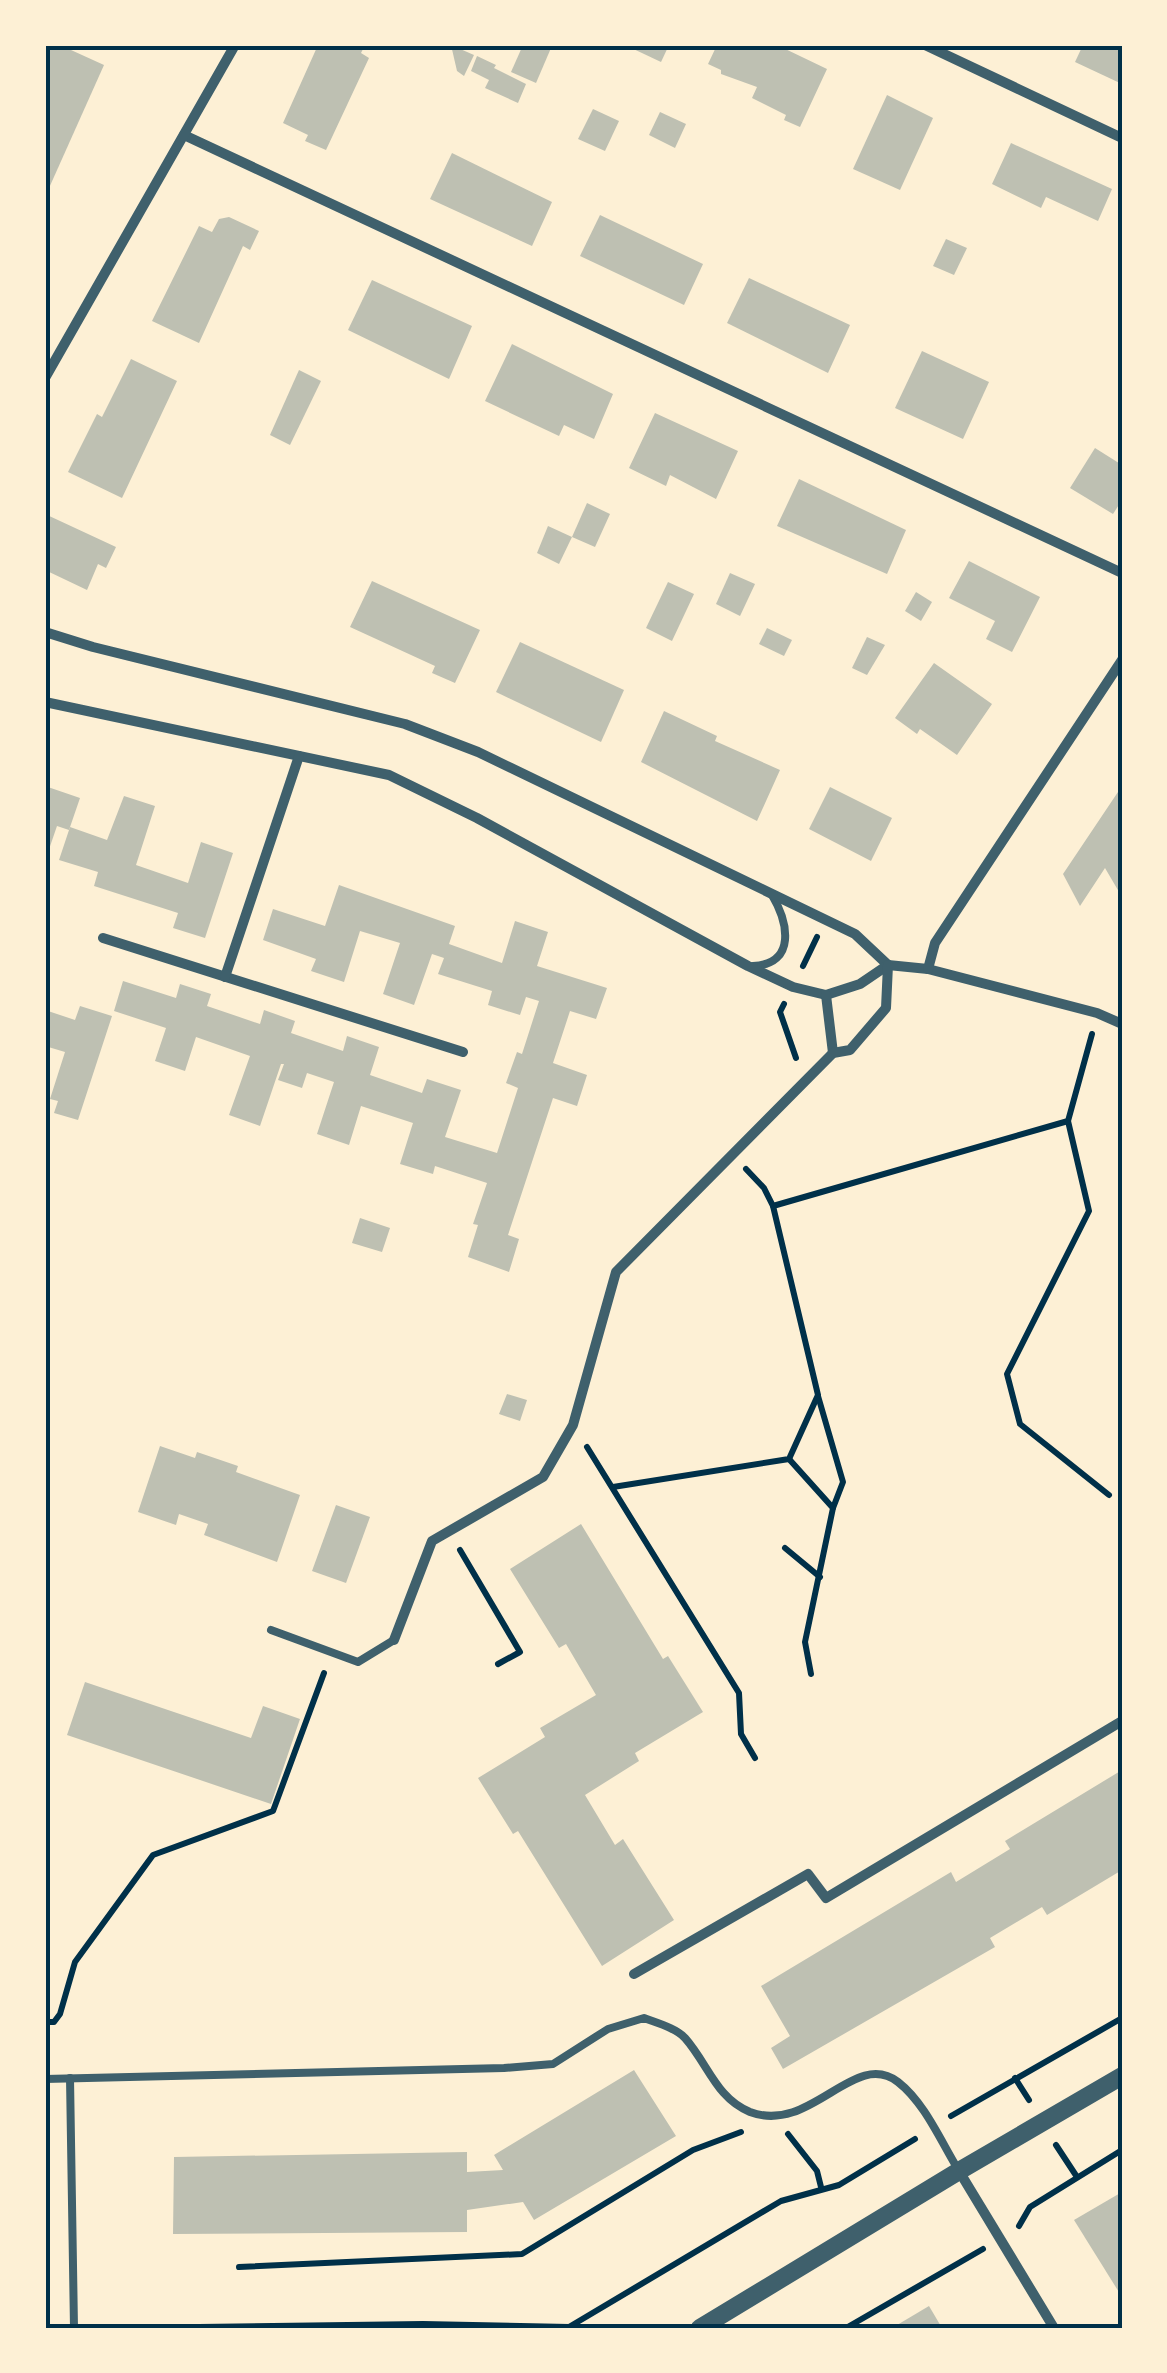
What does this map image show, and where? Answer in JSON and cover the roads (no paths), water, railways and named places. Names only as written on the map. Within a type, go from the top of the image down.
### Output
[{"type":"street","points":[[45,378],[235,45]]},
{"type":"street","points":[[925,45],[1122,138]]},
{"type":"street","points":[[184,135],[1122,573]]},
{"type":"street","points":[[45,632],[93,648],[405,724],[478,752],[855,934],[888,965],[928,969],[1097,1013],[1122,1024]]},
{"type":"street","points":[[928,969],[935,943],[1122,660]]},
{"type":"street","points":[[45,702],[389,775],[793,987],[826,995],[860,984],[888,965]]},
{"type":"street","points":[[225,977],[299,756]]},
{"type":"street","points":[[103,938],[462,1052]]},
{"type":"street","points":[[394,1640],[432,1541],[542,1477],[573,1425],[616,1272],[832,1053],[850,1050],[886,1008],[888,965]]},
{"type":"street","points":[[826,995],[832,1053]]},
{"type":"street","points":[[634,1974],[808,1874],[826,1898],[1122,1721]]},
{"type":"street","points":[[700,2328],[1122,2076]]},
{"type":"street","points":[[959,2171],[1054,2328]]},
{"type":"lane","points":[[748,966],[766,965],[778,956],[786,941],[784,917],[772,895]]},
{"type":"lane","points":[[271,1630],[358,1662],[394,1640]]},
{"type":"lane","points":[[45,2079],[553,2064],[608,2029],[644,2018],[683,2035],[725,2098],[749,2112],[776,2118],[802,2110],[862,2074],[884,2073],[900,2083],[959,2171]]},
{"type":"lane","points":[[70,2078],[74,2328]]}]
